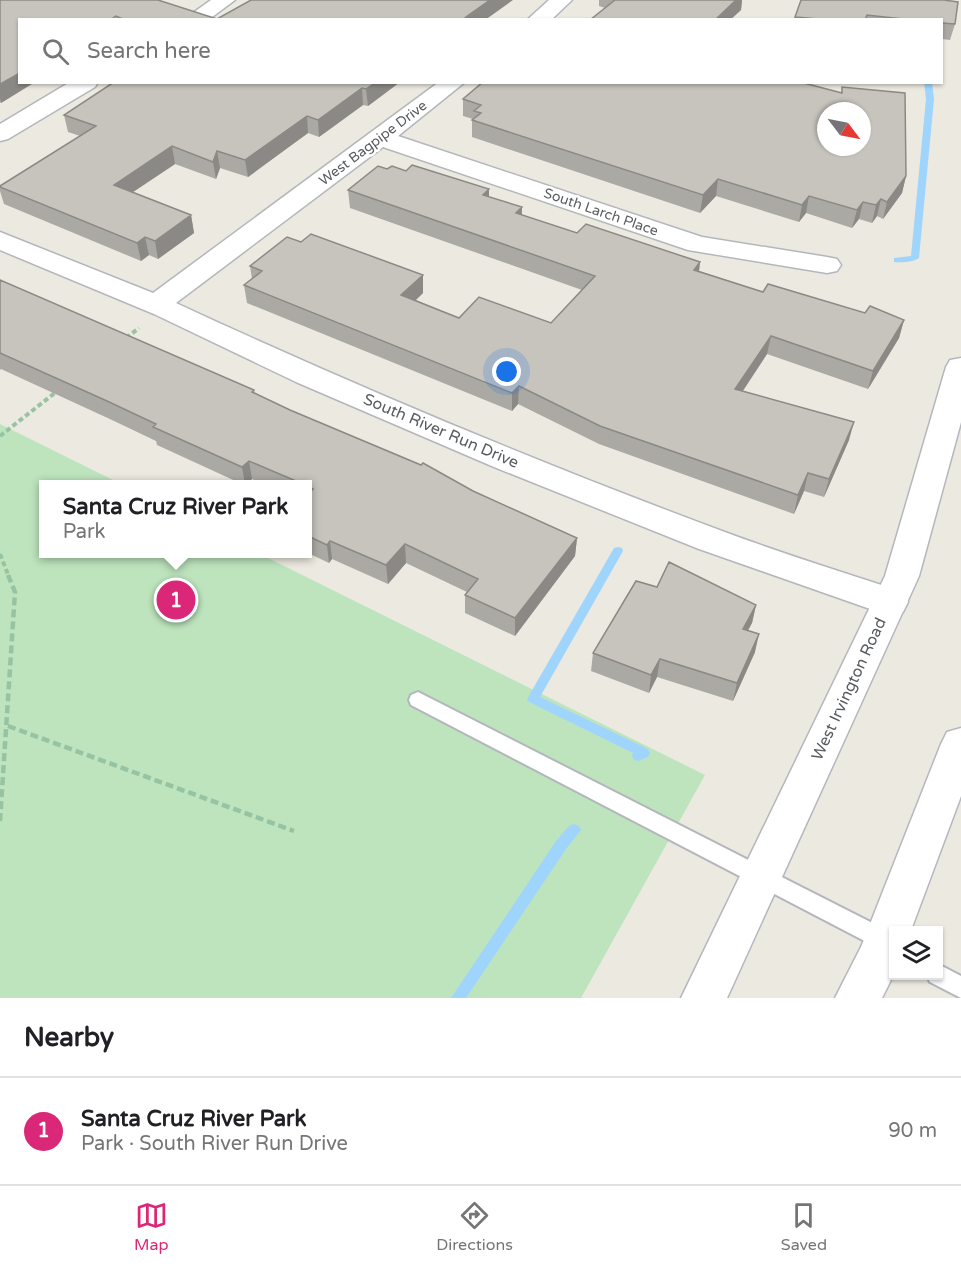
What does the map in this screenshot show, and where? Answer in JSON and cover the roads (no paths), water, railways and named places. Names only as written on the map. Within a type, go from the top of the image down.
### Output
[{"type":"street","points":[[542,18],[561,0]]},
{"type":"street","points":[[196,18],[222,1]]},
{"type":"street","points":[[0,134],[84,84]]},
{"type":"street","name":"West Bagpipe Drive","points":[[160,307],[291,204],[451,84]]},
{"type":"street","name":"South Larch Place","points":[[381,138],[697,244],[827,265]]},
{"type":"street","name":"South River Run Drive","points":[[0,240],[160,307],[307,375],[505,459],[711,540],[890,602]]},
{"type":"street","name":"West Irvington Road","points":[[704,998],[902,576],[961,367]]},
{"type":"street","points":[[896,926],[961,744]]},
{"type":"street","points":[[858,998],[889,945]]},
{"type":"lane","points":[[418,700],[889,942]]},
{"type":"lane","points":[[943,977],[961,988]]},
{"type":"waterway","points":[[897,260],[915,258],[930,99],[928,84]]},
{"type":"waterway","points":[[618,551],[533,699],[644,753],[638,756]]},
{"type":"waterway","points":[[458,998],[561,845],[574,830]]},
{"type":"place","name":"Santa Cruz River Park","points":[[176,600]]}]
